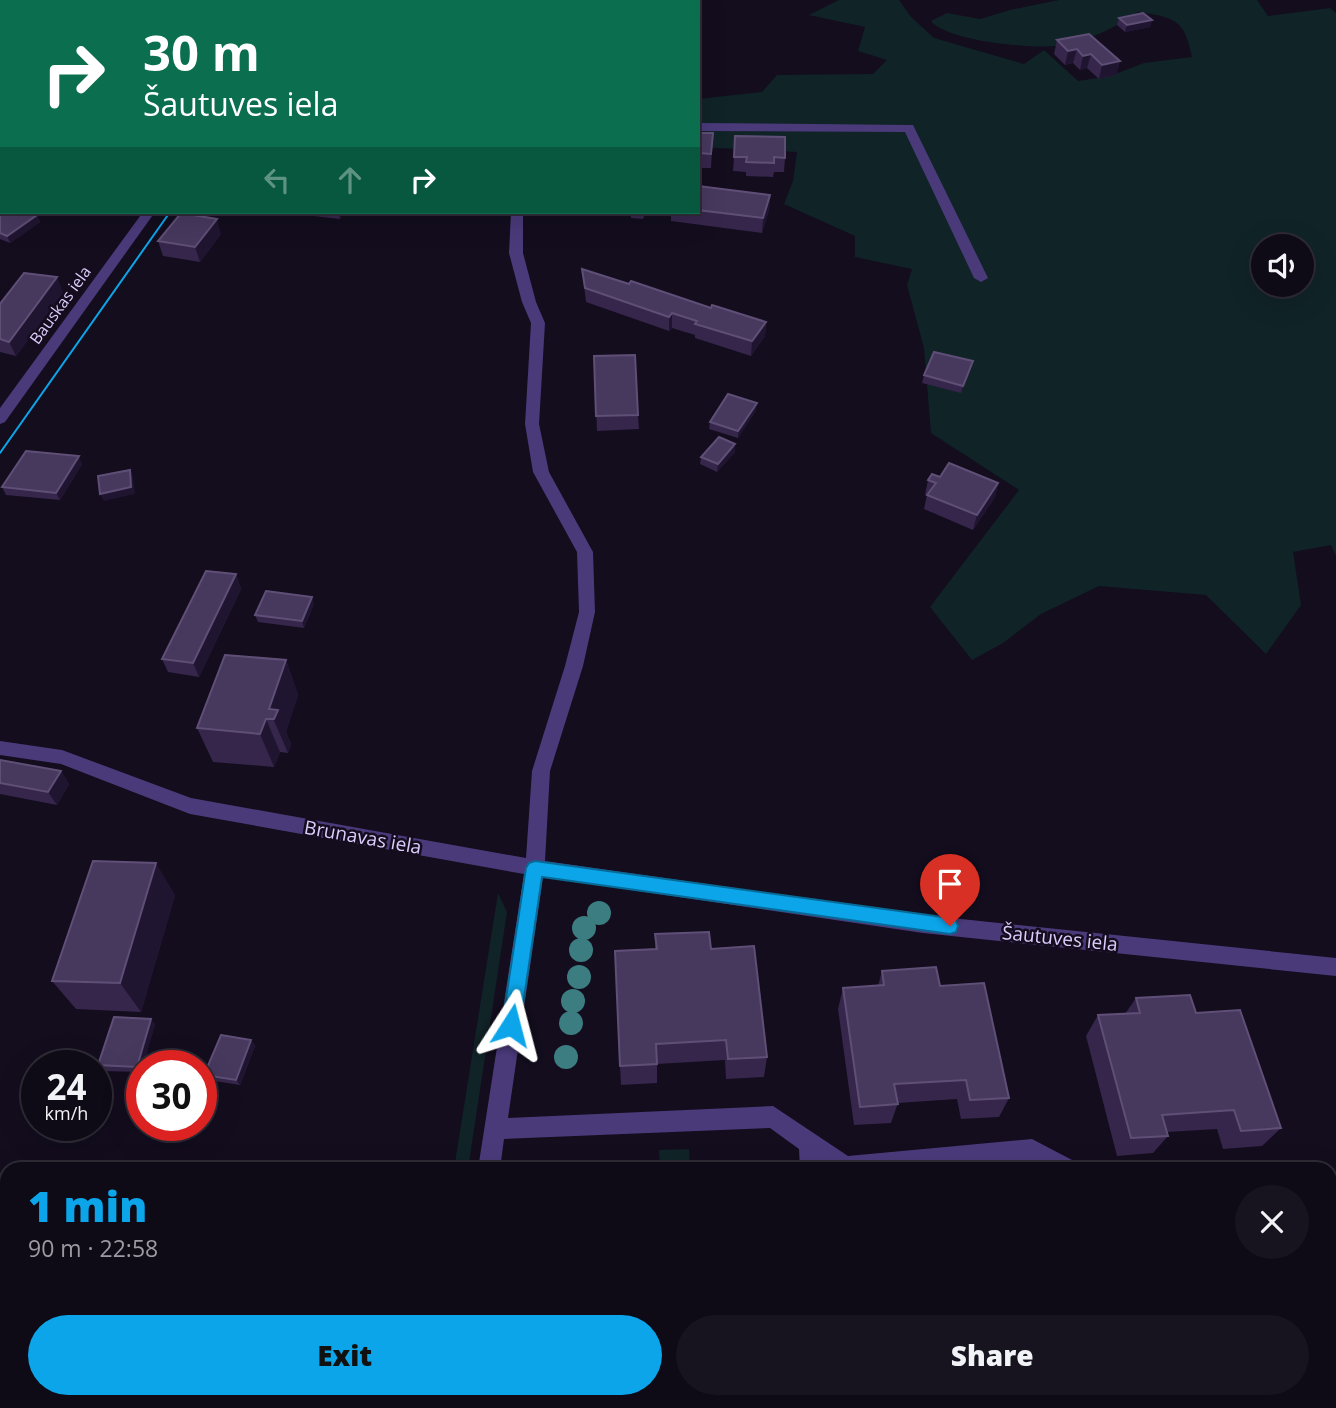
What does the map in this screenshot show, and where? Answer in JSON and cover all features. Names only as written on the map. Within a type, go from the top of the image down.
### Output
[{"type":"street","points":[[700,127],[909,128],[982,278]]},
{"type":"street","name":"Bauskas iela","points":[[0,419],[148,214]]},
{"type":"street","points":[[490,1162],[535,868],[541,771],[574,666],[587,612],[585,552],[541,472],[533,424],[538,323],[529,302],[516,253],[517,214]]},
{"type":"street","name":"Brunavas iela","points":[[0,748],[62,757],[190,806],[535,868]]},
{"type":"street","name":"Šautuves iela","points":[[535,868],[923,924],[1336,967]]},
{"type":"street","points":[[495,1129],[774,1117],[838,1162]]},
{"type":"street","points":[[809,1143],[810,1162]]},
{"type":"street","points":[[901,1162],[1032,1150],[1053,1162]]},
{"type":"green space","points":[[839,0],[899,0],[911,17],[934,38],[1024,64],[1044,50],[1078,81],[1110,76],[1144,63],[1192,57],[1189,44],[1176,22],[1138,12],[1094,36],[1053,46],[1016,45],[974,39],[940,28],[931,21],[947,13],[980,19],[1059,0],[1257,0],[1268,16],[1330,8],[1336,13],[1336,556],[1331,545],[1293,552],[1301,605],[1266,654],[1206,595],[1099,586],[1041,614],[1003,643],[972,660],[930,607],[1019,490],[931,433],[924,348],[907,285],[912,269],[855,257],[855,236],[784,204],[793,181],[797,152],[700,147],[700,99],[762,92],[777,75],[873,74],[887,60],[858,51],[865,27],[809,15]]},
{"type":"green space","points":[[498,893],[507,912],[469,1162],[455,1162]]},
{"type":"green space","points":[[689,1149],[690,1162],[660,1162],[659,1150]]},
{"type":"building","points":[[1143,13],[1152,20],[1127,25],[1119,18]]},
{"type":"building","points":[[1089,34],[1120,61],[1102,65],[1091,54],[1083,56],[1077,49],[1068,51],[1057,40]]},
{"type":"building","points":[[700,133],[713,133],[711,154],[700,153]]},
{"type":"building","points":[[735,136],[785,137],[785,158],[774,157],[774,163],[746,162],[747,157],[734,157]]},
{"type":"building","points":[[700,186],[770,195],[763,218],[700,210]]},
{"type":"building","points":[[180,214],[217,219],[195,247],[158,241]]},
{"type":"building","points":[[37,215],[7,236],[0,233],[0,216]]},
{"type":"building","points":[[582,269],[766,322],[752,341],[695,324],[697,321],[672,313],[669,317],[585,288]]},
{"type":"building","points":[[24,273],[57,277],[9,342],[0,339],[0,304]]},
{"type":"building","points":[[934,352],[973,361],[963,386],[924,375]]},
{"type":"building","points":[[635,355],[638,415],[596,416],[594,356]]},
{"type":"building","points":[[728,394],[757,403],[738,431],[710,422]]},
{"type":"building","points":[[719,437],[735,444],[718,464],[701,457]]},
{"type":"building","points":[[26,451],[79,456],[56,493],[2,487]]},
{"type":"building","points":[[949,463],[998,483],[977,515],[927,495],[936,483],[928,480],[932,474],[940,477]]},
{"type":"building","points":[[130,470],[131,487],[100,494],[98,476]]},
{"type":"building","points":[[206,571],[236,574],[193,663],[162,659]]},
{"type":"building","points":[[266,591],[312,597],[302,621],[255,615]]},
{"type":"building","points":[[225,655],[286,660],[269,709],[278,710],[274,719],[266,719],[260,734],[197,728]]},
{"type":"building","points":[[0,760],[61,771],[48,792],[0,783]]},
{"type":"building","points":[[93,861],[156,863],[120,983],[52,981]]},
{"type":"building","points":[[709,932],[711,949],[754,946],[767,1057],[728,1059],[726,1040],[656,1044],[657,1064],[620,1066],[615,951],[657,949],[655,934]]},
{"type":"building","points":[[936,967],[940,986],[984,983],[1009,1098],[970,1100],[966,1080],[894,1084],[898,1104],[860,1107],[843,988],[884,985],[882,971]]},
{"type":"building","points":[[1190,995],[1196,1013],[1240,1010],[1281,1128],[1241,1131],[1234,1110],[1162,1115],[1168,1136],[1131,1138],[1098,1015],[1140,1013],[1136,998]]},
{"type":"building","points":[[114,1017],[151,1019],[142,1050],[126,1050],[126,1066],[112,1066],[112,1050],[103,1050]]},
{"type":"building","points":[[221,1035],[251,1040],[236,1080],[217,1077],[217,1050],[215,1050]]},
{"type":"tram line","points":[[0,453],[169,214]]},
{"type":"route","points":[[511,1025],[535,868],[950,926]]}]
